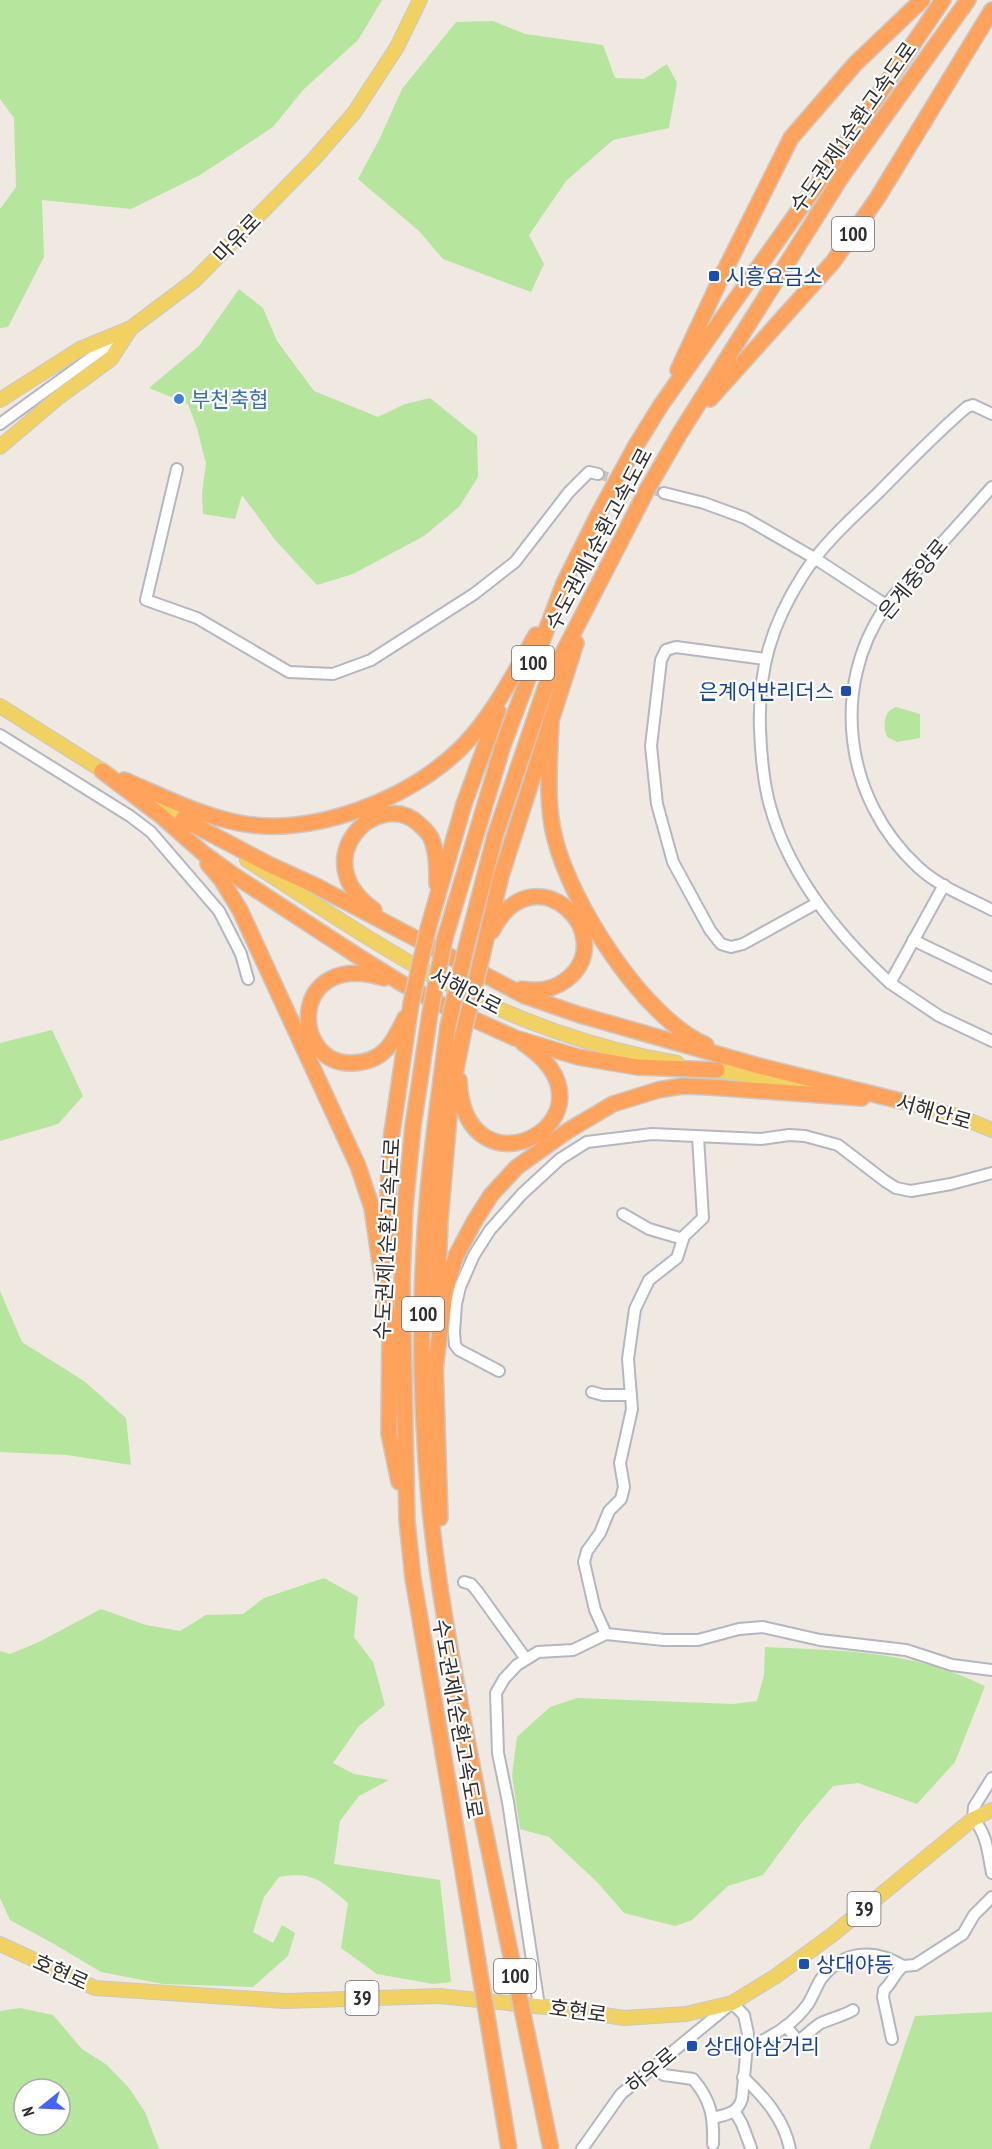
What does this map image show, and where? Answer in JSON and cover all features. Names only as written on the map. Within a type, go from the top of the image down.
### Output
[{"type":"highway","name":"수도권제1순환고속도로","points":[[661,405],[791,138],[855,64],[922,0]]},
{"type":"highway","name":"수도권제1순환고속도로","points":[[509,2149],[412,1578],[407,1521],[402,1270],[405,1207],[413,1126],[430,1013],[445,938],[503,745],[564,582],[614,485],[661,405],[828,169],[943,0]]},
{"type":"highway","name":"수도권제1순환고속도로","points":[[551,2149],[458,1691],[429,1498],[422,1360],[423,1284],[428,1194],[448,1026],[495,836],[518,762],[546,686],[588,602],[648,488],[680,433],[843,176],[968,0]]},
{"type":"highway","name":"수도권제1순환고속도로","points":[[680,433],[833,262],[878,196],[992,10]]},
{"type":"highway","points":[[102,771],[211,815],[240,823],[271,826],[305,824],[372,805],[409,787],[440,766],[476,732],[522,660],[564,582]]},
{"type":"highway","points":[[443,1602],[435,1370],[440,1233],[451,1094],[504,864],[588,602]]},
{"type":"highway","points":[[407,1521],[389,1434],[390,1330],[387,1220],[390,1146],[411,1005],[428,929],[464,804],[492,724],[522,660]]},
{"type":"highway","points":[[551,721],[548,785],[555,839],[566,873],[585,910],[633,984],[657,1010],[702,1043],[759,1066]]},
{"type":"highway","points":[[102,771],[232,874],[401,983],[444,1006],[515,1038],[578,1057],[637,1067],[717,1070]]},
{"type":"highway","points":[[406,933],[359,897],[350,884],[345,870],[344,856],[349,840],[357,829],[369,820],[382,815],[398,814],[416,821],[431,837],[438,894]]},
{"type":"highway","points":[[160,815],[208,863],[240,910],[358,1166],[372,1208],[390,1330]]},
{"type":"highway","points":[[183,819],[525,996],[580,1015],[759,1066],[901,1101]]},
{"type":"highway","points":[[482,956],[500,916],[520,900],[543,897],[566,905],[582,930],[583,954],[579,966],[561,984],[539,991],[495,982]]},
{"type":"highway","points":[[401,983],[366,972],[335,976],[323,982],[309,1006],[309,1026],[313,1040],[330,1059],[343,1064],[363,1063],[381,1055],[393,1042],[411,1005]]},
{"type":"highway","points":[[462,1040],[460,1096],[466,1116],[474,1128],[485,1137],[497,1142],[519,1143],[542,1133],[557,1114],[559,1089],[547,1065],[515,1038]]},
{"type":"highway","points":[[435,1370],[445,1291],[456,1256],[491,1195],[517,1167],[597,1113],[635,1096],[681,1086],[901,1101]]},
{"type":"main road","name":"마유로","points":[[131,328],[195,280],[314,159],[354,113],[397,47],[420,0]]},
{"type":"main road","points":[[0,400],[80,349],[131,328]]},
{"type":"main road","points":[[0,447],[59,397],[111,359],[131,328]]},
{"type":"main road","name":"서해안로","points":[[0,705],[381,945],[442,981],[511,1014],[611,1048],[659,1060],[901,1101],[958,1116],[992,1130]]},
{"type":"main road","name":"호현로","points":[[0,1944],[95,1988],[285,2001],[439,1996],[539,2006],[624,2018],[686,2014],[732,2004],[776,1976],[832,1935],[973,1819],[992,1810]]},
{"type":"street","name":"마유로","points":[[0,424],[131,328]]},
{"type":"street","points":[[992,414],[973,405],[967,406],[826,545],[804,573],[783,611],[765,659],[760,718],[764,775],[769,805],[782,841],[817,903],[868,962],[890,983],[939,1016],[992,1041]]},
{"type":"street","points":[[177,469],[146,600],[196,618],[289,672],[333,674],[372,660],[474,594],[515,562],[569,492],[589,472],[598,474]]},
{"type":"street","name":"은계중앙로","points":[[992,487],[886,605],[858,664],[852,707],[855,754],[860,777],[883,826],[919,868],[944,885],[992,910]]},
{"type":"street","points":[[663,493],[704,503],[745,518],[816,559],[886,605]]},
{"type":"street","points":[[765,659],[676,647],[666,650],[661,660],[651,746],[657,804],[673,862],[710,930],[721,944],[731,947],[743,944],[817,903]]},
{"type":"street","points":[[0,735],[130,816],[151,832],[219,911],[241,954],[248,979]]},
{"type":"street","points":[[890,983],[944,885]]},
{"type":"street","points":[[913,940],[992,978]]},
{"type":"street","points":[[499,1371],[459,1350],[455,1345],[454,1314],[460,1287],[474,1255],[503,1214],[560,1159],[582,1144],[652,1134],[761,1139],[796,1135],[816,1137],[845,1149],[885,1181],[904,1190],[951,1184],[992,1173]]},
{"type":"street","points":[[606,1634],[595,1610],[584,1562],[587,1551],[600,1533],[609,1511],[622,1494],[624,1487],[620,1463],[630,1420],[631,1395],[628,1359],[635,1309],[649,1280],[677,1258],[683,1239],[704,1215],[698,1137]]},
{"type":"street","points":[[623,1214],[649,1229],[683,1239]]},
{"type":"street","points":[[592,1392],[603,1395],[631,1395]]},
{"type":"street","points":[[464,1582],[471,1584],[477,1591],[526,1659]]},
{"type":"street","points":[[539,2006],[508,1802],[498,1753],[496,1693],[504,1679],[517,1665],[542,1651],[573,1650],[606,1634],[695,1641],[739,1629],[763,1627],[820,1640],[906,1650],[952,1665],[992,1670]]},
{"type":"street","points":[[992,1778],[974,1807],[973,1819],[981,1827],[984,1835],[992,1872]]},
{"type":"street","points":[[748,2047],[767,2039],[786,2026],[807,2005],[821,1979],[847,1957],[856,1954],[872,1954],[891,1959],[903,1966],[915,1965],[963,1934],[974,1915],[992,1898]]},
{"type":"street","points":[[892,2039],[883,1997],[884,1990],[895,1973],[903,1966]]},
{"type":"street","points":[[713,2118],[735,2112],[740,2107],[742,2099],[748,2034],[744,2015],[732,2004]]},
{"type":"street","name":"하우로","points":[[582,2149],[621,2094],[732,2004]]},
{"type":"street","points":[[786,2026],[798,2041],[820,2024],[853,2010]]},
{"type":"street","points":[[653,2068],[664,2075],[693,2079],[707,2100],[713,2118],[713,2144]]},
{"type":"street","points":[[743,2077],[775,2112],[784,2127],[790,2149]]},
{"type":"street","points":[[735,2112],[751,2148]]},
{"type":"green space","points":[[0,0],[382,0],[358,40],[303,90],[273,127],[200,175],[131,209],[42,200],[44,257],[8,327],[0,328],[0,209],[16,187],[14,118],[0,99]]},
{"type":"green space","points":[[493,21],[525,34],[603,45],[615,78],[644,79],[667,64],[677,83],[669,128],[613,140],[566,181],[529,235],[544,264],[531,292],[443,259],[419,231],[358,179],[402,89],[456,22]]},
{"type":"green space","points":[[239,289],[263,308],[277,341],[314,391],[378,417],[405,404],[430,398],[477,436],[478,477],[459,507],[424,536],[353,574],[317,585],[276,541],[242,495],[235,519],[203,514],[202,493],[206,464],[188,404],[149,388],[199,346]]},
{"type":"green space","points":[[896,707],[920,714],[920,738],[897,742],[887,737],[886,715]]},
{"type":"green space","points":[[52,1030],[83,1096],[58,1124],[0,1141],[0,1043]]},
{"type":"green space","points":[[0,1291],[22,1342],[84,1381],[126,1418],[131,1465],[67,1455],[0,1452]]},
{"type":"green space","points":[[324,1578],[358,1597],[354,1637],[373,1662],[385,1705],[359,1726],[333,1763],[354,1774],[389,1780],[359,1796],[340,1821],[334,1864],[440,1880],[451,1982],[433,1984],[377,1974],[341,1948],[348,1903],[324,1884],[310,1877],[279,1877],[264,1897],[253,1932],[273,1943],[282,1925],[295,1933],[288,1956],[253,1987],[163,1984],[101,1972],[10,1920],[0,1898],[0,1651],[10,1654],[39,1642],[101,1609],[146,1625],[180,1631],[206,1615],[243,1614],[264,1598]]},
{"type":"green space","points":[[765,1647],[877,1654],[931,1665],[985,1686],[955,1762],[917,1804],[858,1783],[833,1786],[803,1821],[763,1875],[728,1886],[692,1920],[675,1926],[624,1913],[598,1883],[549,1837],[520,1829],[512,1775],[517,1737],[550,1707],[577,1698],[733,1704],[757,1701],[764,1675]]},
{"type":"green space","points":[[20,2008],[53,2015],[82,2049],[107,2065],[129,2088],[145,2112],[159,2149],[0,2149],[0,2011]]},
{"type":"green space","points":[[992,2012],[992,2149],[869,2149],[915,2016]]},
{"type":"tunnel","points":[[598,474],[664,493]]},
{"type":"place","name":"시흥요금소","points":[[714,276]]},
{"type":"place","name":"부천축협","points":[[179,399]]},
{"type":"place","name":"은계어반리더스","points":[[846,691]]},
{"type":"place","name":"상대야동","points":[[804,1964]]},
{"type":"place","name":"상대야삼거리","points":[[692,2046]]}]
